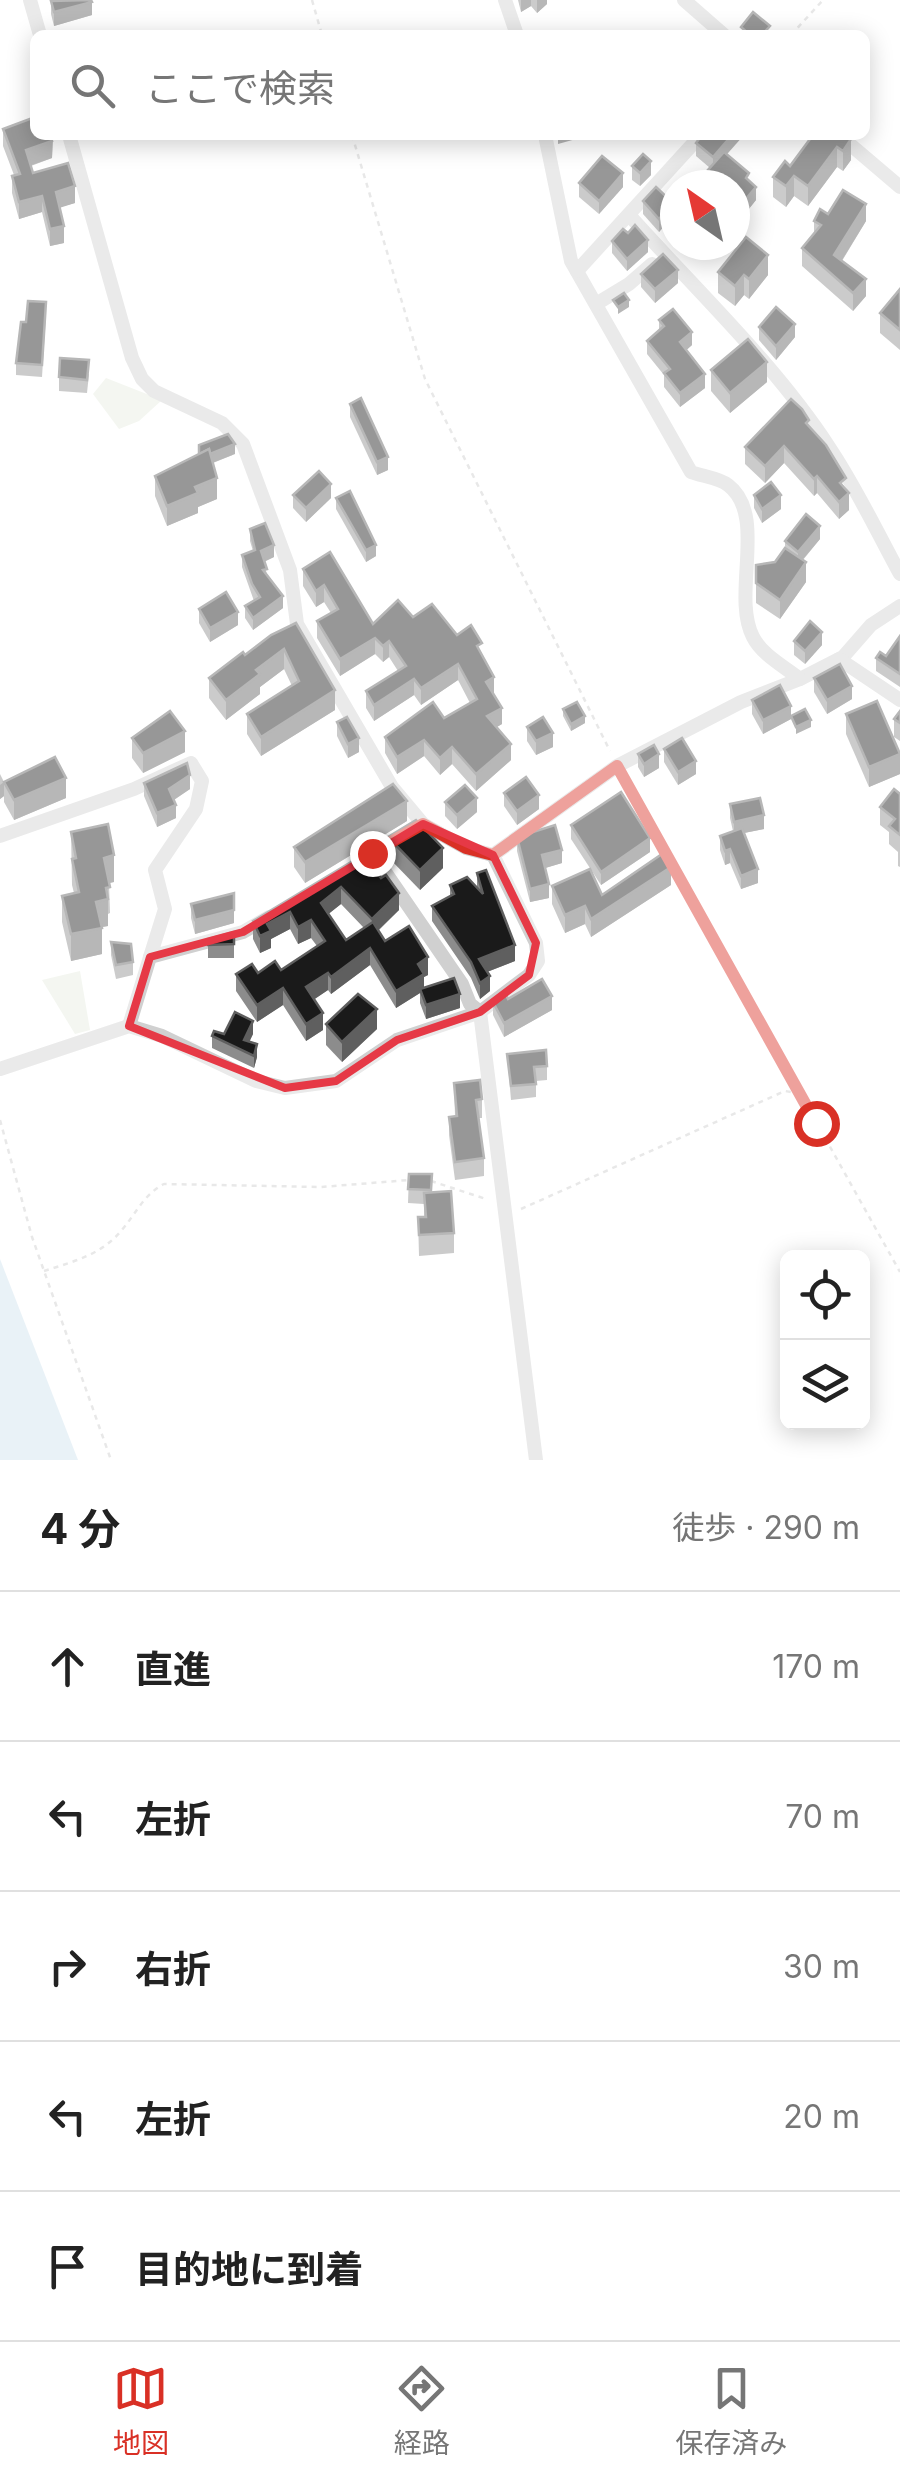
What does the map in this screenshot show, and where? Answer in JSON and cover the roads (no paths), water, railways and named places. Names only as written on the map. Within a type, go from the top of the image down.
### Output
[{"type":"street","points":[[30,0],[39,30]]},
{"type":"street","points":[[504,0],[514,30]]},
{"type":"street","points":[[684,0],[718,30]]},
{"type":"street","points":[[0,1069],[128,1026],[162,1036],[256,1081],[285,1088],[336,1082],[398,1040],[480,1012],[529,975],[538,961],[536,944],[493,855],[466,848],[423,824],[392,788],[297,624],[290,570],[243,444],[222,423],[154,391],[142,378],[132,358],[70,140]]},
{"type":"street","points":[[546,140],[572,261],[691,472],[728,485],[746,510],[744,578],[751,634],[760,648],[800,679]]},
{"type":"street","points":[[577,271],[696,140]]},
{"type":"street","points":[[845,140],[900,187]]},
{"type":"street","points":[[628,216],[660,250]]},
{"type":"street","points":[[596,304],[629,284],[660,256]]},
{"type":"street","points":[[669,260],[830,448],[900,574]]},
{"type":"street","points":[[493,855],[617,766],[741,702],[839,659],[872,625],[900,606]]},
{"type":"street","points":[[839,659],[900,700]]},
{"type":"street","points":[[0,836],[134,789],[191,763],[202,781],[196,809],[156,870],[164,909],[128,1026]]},
{"type":"street","points":[[406,834],[423,824]]},
{"type":"street","points":[[356,863],[389,844]]},
{"type":"street","points":[[372,853],[462,984],[470,1004],[480,1012],[536,1460]]},
{"type":"street","points":[[150,956],[244,932],[276,912]]},
{"type":"water","points":[[0,1259],[78,1460],[0,1460]]}]
